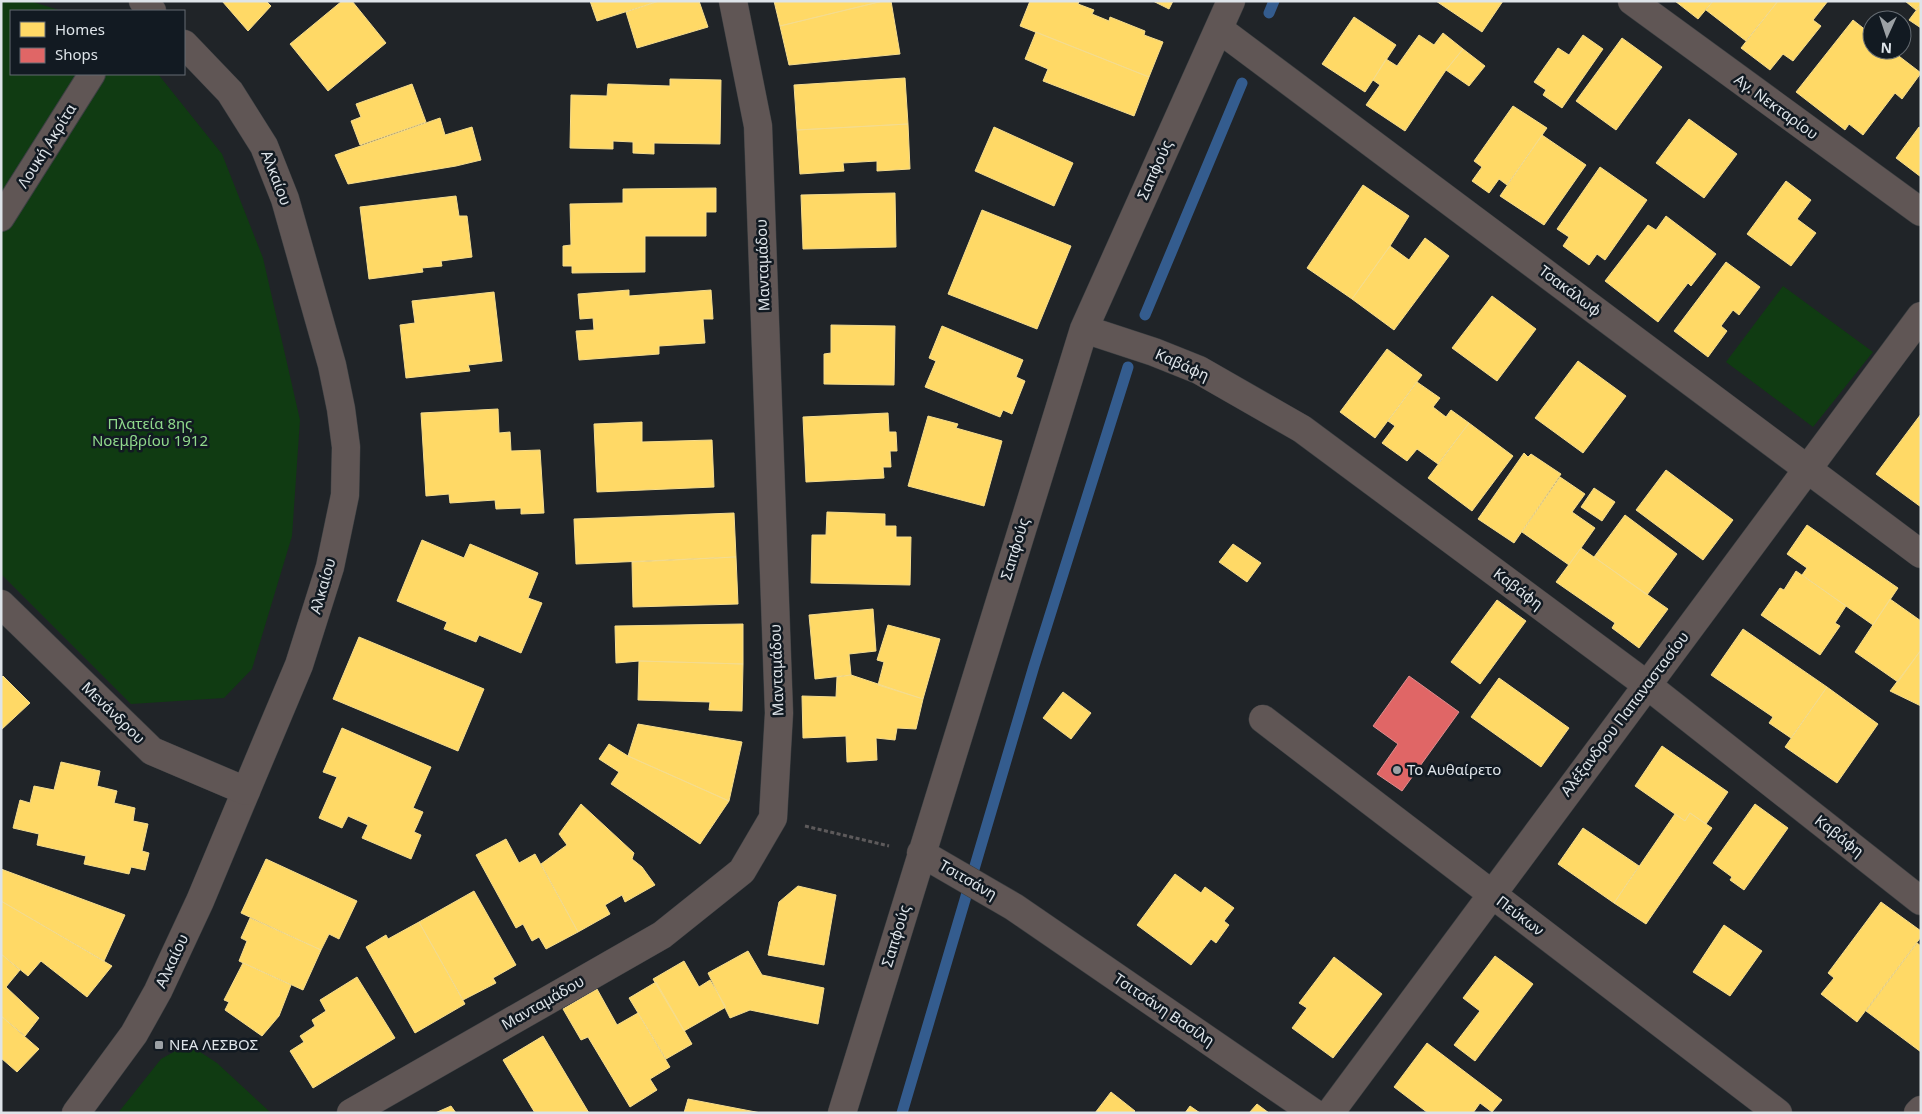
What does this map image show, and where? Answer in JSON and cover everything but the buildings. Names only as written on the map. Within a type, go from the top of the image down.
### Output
[{"type":"street","name":"Μανταμάδου","points":[[351,1113],[662,935],[742,871],[773,818],[779,713],[758,126],[733,1]]},
{"type":"street","name":"Σαπφούς","points":[[842,1113],[1084,329],[1231,1]]},
{"type":"street","name":"Αγ. Νεκταρίου","points":[[1632,1],[1921,212]]},
{"type":"street","name":"Τσακάλωφ","points":[[1219,29],[1921,554]]},
{"type":"street","name":"Αλκαίου","points":[[76,1113],[134,1034],[158,991],[200,901],[299,665],[330,567],[345,495],[346,448],[341,409],[332,365],[285,199],[264,146],[230,92],[185,45]]},
{"type":"street","name":"Λουκή Ακρίτα","points":[[1,218],[91,75]]},
{"type":"street","name":"Αλέξανδρου Παπαναστασίου","points":[[1330,1113],[1921,316]]},
{"type":"street","name":"Καβάφη","points":[[1084,329],[1154,352],[1199,370],[1302,429],[1647,685],[1921,901]]},
{"type":"street","name":"Μενάνδρου","points":[[1,604],[152,751],[246,790]]},
{"type":"street","name":"Πεύκων","points":[[1263,720],[1778,1113]]},
{"type":"street","name":"Τσιτσάνη","points":[[921,853],[1014,907]]},
{"type":"street","name":"Τσιτσάνη Βασίλη","points":[[1014,907],[1314,1113]]},
{"type":"street","points":[[1918,1113],[1921,1110]]},
{"type":"path","points":[[773,818],[921,853]]},
{"type":"green space","name":"Πλατεία 8ης Νοεμβρίου 1912","points":[[1,1],[30,1],[59,10],[10,10],[10,75],[159,75],[222,154],[263,258],[300,420],[292,536],[252,669],[224,698],[131,704],[1,574]]},
{"type":"green space","points":[[1783,286],[1873,352],[1813,427],[1726,362]]},
{"type":"green space","points":[[188,1044],[217,1063],[271,1113],[118,1113],[161,1059]]},
{"type":"waterway","points":[[1269,13],[1274,1]]},
{"type":"waterway","points":[[1145,315],[1242,83]]},
{"type":"waterway","points":[[902,1113],[1034,666],[1128,367]]},
{"type":"place","name":"Το Αυθαίρετο","points":[[1397,770]]},
{"type":"place","name":"ΝΕΑ ΛΕΣΒΟΣ","points":[[159,1045]]}]
